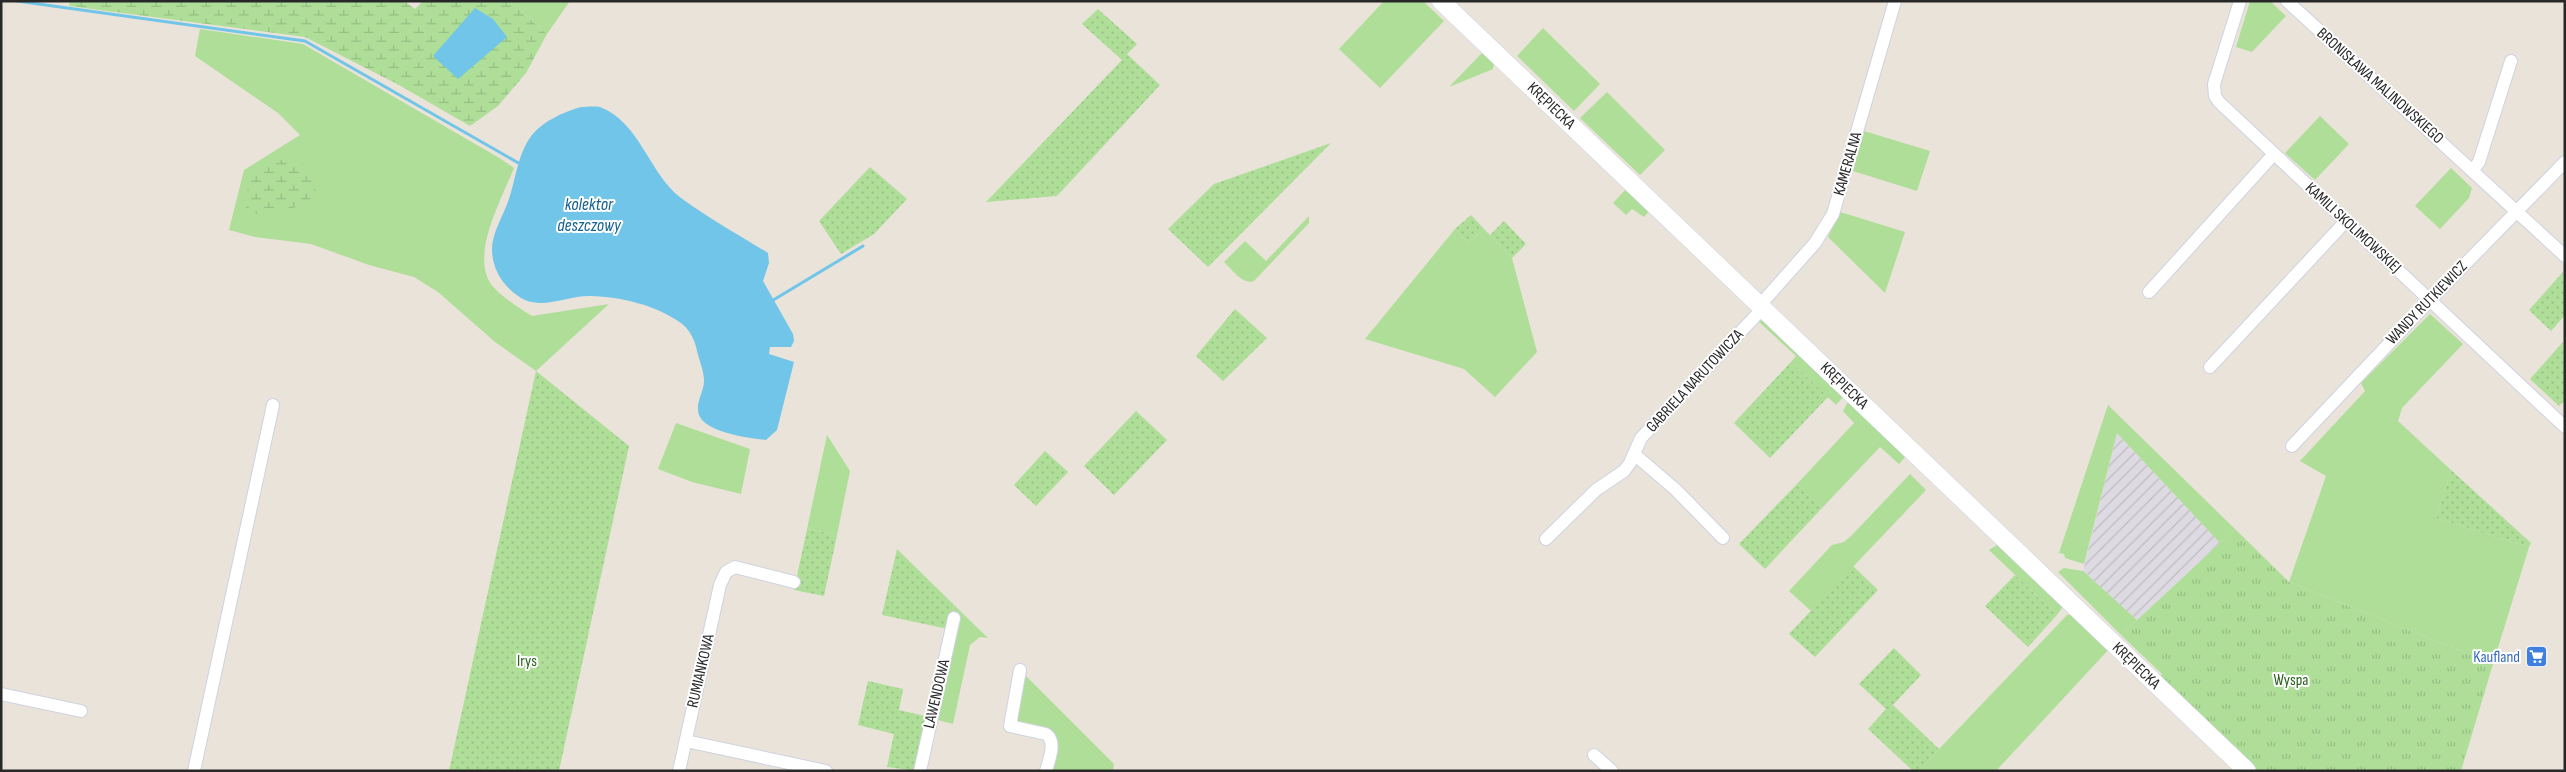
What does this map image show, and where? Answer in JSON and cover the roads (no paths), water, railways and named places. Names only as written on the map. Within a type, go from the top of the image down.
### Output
[{"type":"street","name":"KRĘPIECKA","points":[[1441,1],[2247,771]]},
{"type":"street","name":"KAMERALNA","points":[[1761,307],[1815,242],[1833,214],[1895,1]]},
{"type":"street","name":"KAMILI SKOLIMOWSKIEJ","points":[[2240,1],[2214,90],[2224,109],[2431,299],[2565,427]]},
{"type":"street","name":"BRONISŁAWA MALINOWSKIEGO","points":[[2287,1],[2474,170],[2565,256]]},
{"type":"street","points":[[2474,170],[2480,162],[2511,61]]},
{"type":"street","points":[[2149,292],[2273,155]]},
{"type":"street","name":"WANDY RUTKIEWICZ","points":[[2292,446],[2431,299],[2565,162]]},
{"type":"street","points":[[2210,367],[2346,221]]},
{"type":"street","name":"GABRIELA NARUTOWICZA","points":[[1546,539],[1596,490],[1624,471],[1642,438],[1761,307]]},
{"type":"street","points":[[194,771],[273,405]]},
{"type":"street","points":[[1634,454],[1675,489],[1723,538]]},
{"type":"street","name":"RUMIANKOWA","points":[[679,771],[720,585],[726,572],[735,567],[794,582]]},
{"type":"street","name":"LAWENDOWA","points":[[920,771],[954,618]]},
{"type":"street","points":[[1020,670],[1010,726],[1046,734],[1051,737],[1052,743],[1046,771]]},
{"type":"street","points":[[1,694],[80,711]]},
{"type":"street","points":[[686,741],[826,771]]},
{"type":"street","points":[[1594,754],[1612,771]]},
{"type":"water","points":[[475,8],[493,19],[507,37],[458,79],[433,56]]},
{"type":"water","name":"kolektor deszczowy","points":[[581,107],[600,107],[614,114],[635,136],[660,176],[681,198],[768,253],[769,263],[763,281],[793,334],[794,341],[791,347],[770,347],[769,354],[794,362],[777,430],[766,440],[748,438],[715,429],[700,418],[698,406],[704,385],[704,377],[692,336],[681,323],[661,311],[626,300],[582,296],[544,303],[526,301],[512,292],[499,276],[492,256],[493,243],[496,230],[509,199],[523,150],[532,135],[542,125],[561,114]]},
{"type":"waterway","points":[[17,1],[305,41],[522,165]]},
{"type":"waterway","points":[[770,302],[863,246]]},
{"type":"place","name":"Kaufland","points":[[2536,657]]},
{"type":"park label","name":"Irys","points":[[527,661]]},
{"type":"park label","name":"Wyspa","points":[[2291,680]]}]
